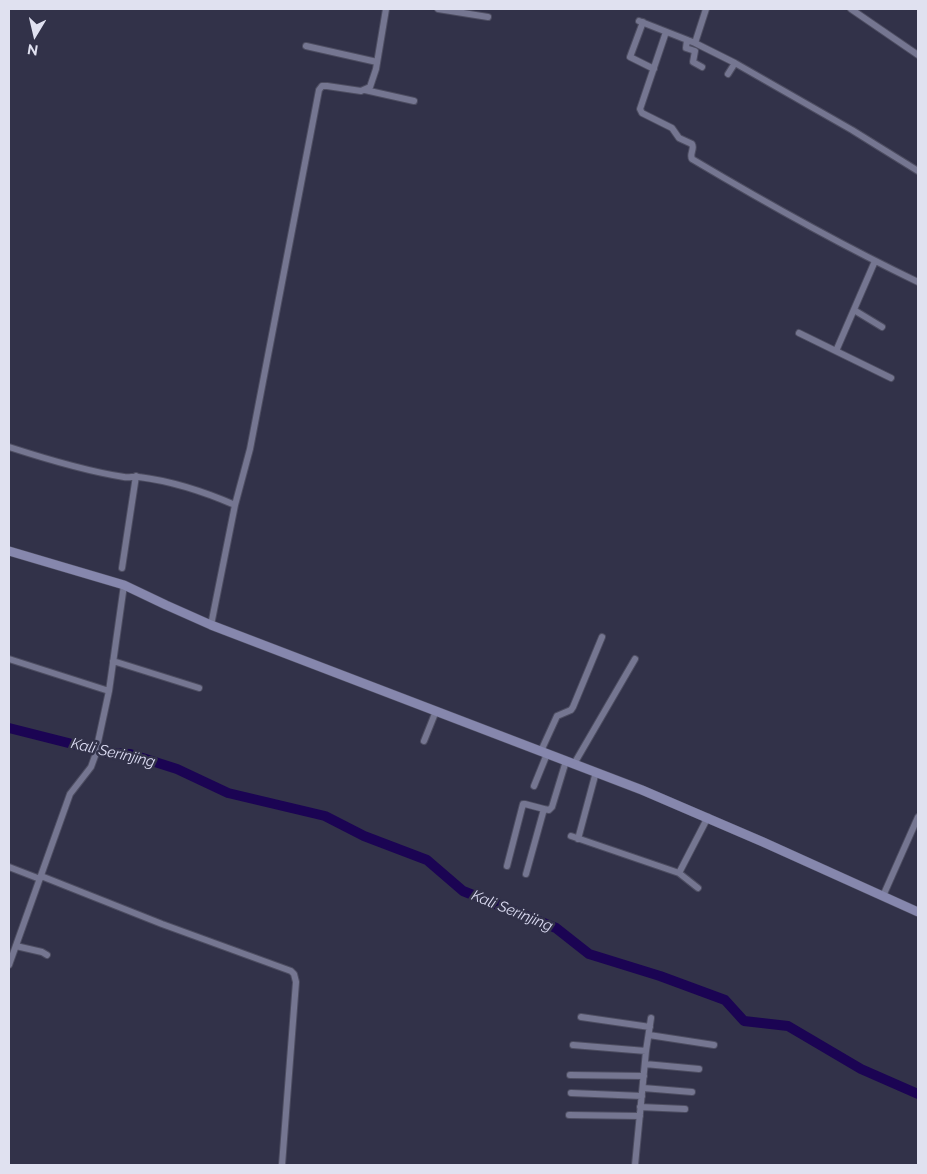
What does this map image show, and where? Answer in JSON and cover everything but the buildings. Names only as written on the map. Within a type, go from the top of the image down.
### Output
[{"type":"street","points":[[365,90],[370,87],[374,79],[386,9]]},
{"type":"street","points":[[438,9],[488,18]]},
{"type":"street","points":[[695,44],[706,9]]},
{"type":"street","points":[[851,9],[918,55]]},
{"type":"street","points":[[654,69],[630,57],[641,21],[735,63],[852,130],[918,171]]},
{"type":"street","points":[[666,32],[640,111],[672,128],[678,138],[693,145],[692,159],[774,208],[918,282]]},
{"type":"street","points":[[687,40],[686,48],[695,51],[693,62],[702,67]]},
{"type":"street","points":[[306,46],[377,62]]},
{"type":"street","points":[[728,74],[735,63]]},
{"type":"street","points":[[211,625],[235,505],[250,449],[319,90],[324,86],[365,90],[414,101]]},
{"type":"street","points":[[836,351],[875,261]]},
{"type":"street","points":[[854,310],[882,327]]},
{"type":"street","points":[[799,333],[891,378]]},
{"type":"street","points":[[9,447],[127,478],[136,476],[178,486],[235,505]]},
{"type":"street","points":[[122,568],[136,476]]},
{"type":"street","points":[[9,551],[124,585],[211,625],[596,772],[708,817],[918,912]]},
{"type":"street","points":[[9,965],[70,794],[91,767],[98,747],[109,691],[124,585]]},
{"type":"street","points":[[534,786],[557,716],[571,710],[573,707],[602,637]]},
{"type":"street","points":[[9,659],[109,691]]},
{"type":"street","points":[[507,866],[523,804],[549,810],[552,807],[570,762],[635,659]]},
{"type":"street","points":[[113,661],[199,688]]},
{"type":"street","points":[[424,741],[436,711]]},
{"type":"street","points":[[596,772],[574,838],[679,873],[698,888]]},
{"type":"street","points":[[526,874],[544,809]]},
{"type":"street","points":[[679,873],[708,817]]},
{"type":"street","points":[[883,896],[918,817]]},
{"type":"street","points":[[9,867],[292,971],[296,982],[282,1165]]},
{"type":"street","points":[[16,946],[47,955]]},
{"type":"street","points":[[582,1017],[650,1027]]},
{"type":"street","points":[[635,1165],[646,1051],[652,1018]]},
{"type":"street","points":[[649,1034],[714,1045]]},
{"type":"street","points":[[573,1045],[646,1051]]},
{"type":"street","points":[[645,1064],[699,1069]]},
{"type":"street","points":[[570,1075],[644,1076]]},
{"type":"street","points":[[571,1093],[692,1092]]},
{"type":"street","points":[[640,1107],[685,1109]]},
{"type":"street","points":[[569,1115],[640,1116]]},
{"type":"waterway","name":"Kali Serinjing","points":[[9,728],[108,753],[130,754],[177,769],[228,793],[325,816],[364,836],[427,860],[463,891],[556,928],[589,954],[660,976],[725,1000],[744,1021],[788,1026],[861,1069],[918,1094]]}]
